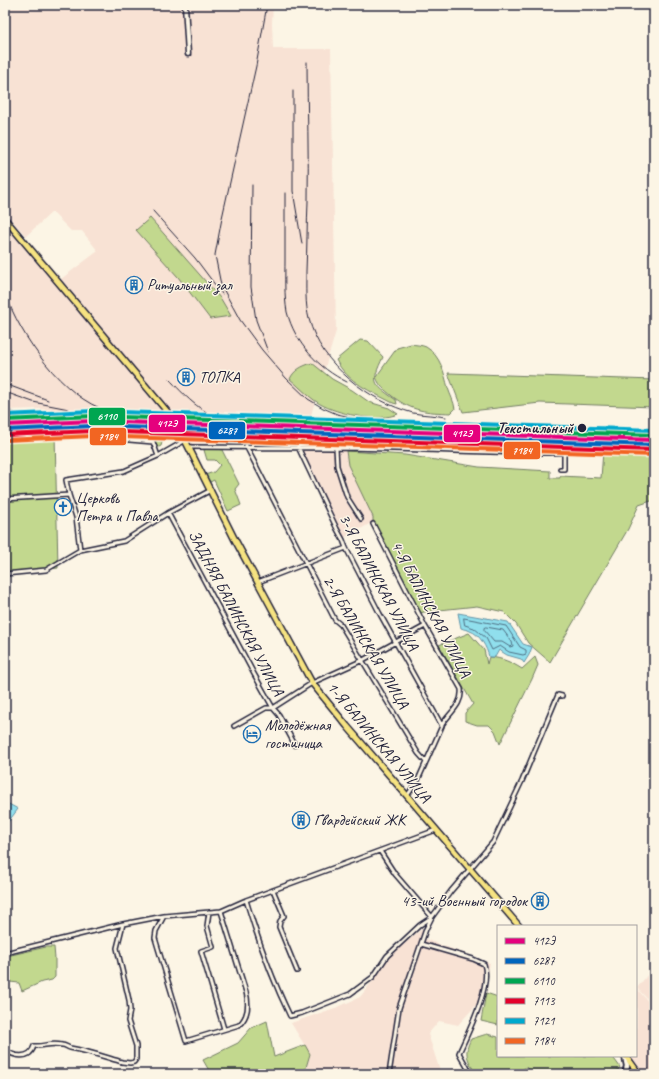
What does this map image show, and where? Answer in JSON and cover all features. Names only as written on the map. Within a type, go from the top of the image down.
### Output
[{"type":"main road","name":"1-Я БАЛИНСКАЯ УЛИЦА","points":[[5,219],[174,419],[312,683],[347,726],[518,925]]},
{"type":"main road","points":[[625,1057],[627,1066],[625,1074]]},
{"type":"main road","points":[[626,1057],[636,1073]]},
{"type":"street","points":[[185,5],[188,54]]},
{"type":"street","points":[[106,438],[152,442],[158,456]]},
{"type":"street","points":[[80,550],[76,517],[66,480],[124,471],[158,456],[186,440]]},
{"type":"street","points":[[189,447],[246,446],[400,448],[534,454],[564,453],[564,469],[560,469]]},
{"type":"street","name":"2-Я БАЛИНСКАЯ УЛИЦА","points":[[246,446],[335,620],[341,625],[418,753],[426,762]]},
{"type":"street","name":"3-Я БАЛИНСКАЯ УЛИЦА","points":[[298,447],[346,548],[442,726]]},
{"type":"street","points":[[336,448],[337,466],[347,497],[361,519]]},
{"type":"street","points":[[5,574],[46,570],[80,550],[124,541],[168,513],[210,490]]},
{"type":"street","points":[[5,499],[69,495]]},
{"type":"street","name":"ЗАДНЯЯ БАЛИНСКАЯ УЛИЦА","points":[[168,513],[273,708],[280,715],[295,745]]},
{"type":"street","name":"4-Я БАЛИНСКАЯ УЛИЦА","points":[[373,524],[425,626],[461,691],[454,712],[442,726],[418,780],[407,796]]},
{"type":"street","points":[[258,582],[346,548]]},
{"type":"street","points":[[234,726],[266,708],[273,708],[312,683],[363,660],[425,626]]},
{"type":"street","points":[[389,1074],[399,1008],[426,929],[432,917],[493,842],[558,695],[562,696]]},
{"type":"street","points":[[5,952],[123,924],[164,916],[220,911],[436,830]]},
{"type":"street","points":[[380,851],[398,877],[432,917]]},
{"type":"street","points":[[273,890],[284,916],[280,921],[280,927],[296,971]]},
{"type":"street","points":[[246,900],[256,933],[279,995],[290,1016],[302,1013],[357,990],[373,977],[386,956],[420,925],[432,917]]},
{"type":"street","points":[[164,916],[156,932],[155,938],[186,1041],[239,1025],[243,1021],[248,1010],[248,1001],[220,911]]},
{"type":"street","points":[[209,912],[207,926],[213,947],[201,951],[224,1029]]},
{"type":"street","points":[[5,1049],[14,1055],[21,1056],[32,1051],[34,1046],[39,1047],[49,1043],[63,1045],[68,1048],[77,1049],[122,1062],[134,1062],[136,1059],[136,1046],[128,1021],[130,1010],[129,1000],[117,948],[123,924]]},
{"type":"street","points":[[421,944],[479,960],[484,964],[486,970],[485,979],[479,1006],[459,1053],[471,1074]]},
{"type":"shaded area","points":[[5,5],[273,5],[273,49],[331,49],[336,331],[302,445],[189,444],[177,419],[61,279],[98,251],[82,231],[71,231],[52,212],[26,236],[5,213]]},
{"type":"shaded area","points":[[5,222],[172,418],[135,418],[39,409],[5,410]]},
{"type":"shaded area","points":[[300,448],[334,449],[346,451],[348,465],[374,517],[373,522],[344,538],[337,527]]},
{"type":"shaded area","points":[[422,929],[423,930],[396,1013],[387,1074],[304,1074],[310,1054],[291,1023],[338,1007],[360,997],[375,978],[388,957]]},
{"type":"shaded area","points":[[425,939],[490,963],[487,979],[477,1004],[458,1025],[439,1021],[428,1034],[441,1074],[391,1074],[402,1007]]},
{"type":"shaded area","points":[[654,967],[654,1006],[637,988]]},
{"type":"shaded area","points":[[637,989],[654,1008],[654,1074],[643,1074],[631,1057],[637,1057]]},
{"type":"green space","points":[[150,218],[221,299],[231,316],[210,319],[178,277],[136,230]]},
{"type":"green space","points":[[360,340],[368,341],[383,357],[377,372],[376,382],[382,390],[396,400],[397,404],[361,386],[341,368],[336,360]]},
{"type":"green space","points":[[411,344],[426,347],[438,360],[455,409],[451,413],[413,408],[392,396],[382,388],[379,383],[376,377],[397,348]]},
{"type":"green space","points":[[312,363],[332,379],[352,390],[369,402],[389,408],[398,414],[381,417],[350,415],[324,406],[310,397],[290,379],[299,369]]},
{"type":"green space","points":[[448,373],[654,380],[654,407],[540,403],[463,412]]},
{"type":"green space","points":[[83,425],[106,425],[106,432],[100,431],[84,439],[81,430]]},
{"type":"green space","points":[[109,426],[155,427],[163,439],[161,446],[157,448],[150,435],[109,431]]},
{"type":"green space","points":[[227,427],[236,430],[299,437],[298,443],[193,439],[199,428],[215,428],[220,431],[226,430]]},
{"type":"green space","points":[[55,434],[58,568],[5,574],[5,436]]},
{"type":"green space","points":[[209,448],[221,448],[239,484],[235,489],[241,505],[228,511],[214,480],[210,482],[205,475],[214,472],[220,465],[215,460],[207,460],[204,450]]},
{"type":"green space","points":[[346,451],[405,455],[479,467],[550,471],[550,478],[560,478],[560,476],[601,478],[603,451],[654,455],[654,500],[639,505],[628,529],[550,662],[528,643],[516,624],[504,612],[477,606],[419,613],[373,522],[373,517],[348,465]]},
{"type":"green space","points":[[469,633],[484,650],[487,664],[489,657],[498,658],[514,664],[522,669],[535,657],[538,665],[500,744],[495,731],[489,725],[477,725],[465,721],[465,713],[473,704],[439,645]]},
{"type":"green space","points":[[46,947],[54,947],[55,977],[52,980],[42,982],[22,991],[19,983],[10,982],[5,976],[7,956]]},
{"type":"green space","points":[[486,993],[497,997],[497,1025],[481,1021]]},
{"type":"green space","points":[[267,1021],[274,1057],[305,1045],[310,1054],[304,1074],[211,1074],[203,1060],[238,1043],[251,1028]]},
{"type":"green space","points":[[487,1034],[497,1037],[497,1057],[613,1057],[620,1067],[615,1074],[532,1074],[526,1067],[516,1074],[479,1074],[475,1073],[467,1056],[467,1049],[471,1039]]},
{"type":"water","points":[[458,613],[508,622],[523,644],[532,647],[524,663],[521,659],[507,655],[499,650],[495,657],[489,657],[480,638],[469,630],[461,628]]},
{"type":"water","points":[[5,802],[18,809],[8,822],[5,822]]},
{"type":"railway","points":[[267,5],[256,66],[215,255],[221,285],[240,320],[262,350],[286,378],[308,399],[323,408],[337,414],[355,418]]},
{"type":"railway","points":[[307,62],[308,184],[306,295],[309,319],[315,336],[324,351],[349,379],[380,400],[413,413],[446,417]]},
{"type":"railway","points":[[293,91],[293,191],[302,244]]},
{"type":"railway","points":[[252,185],[251,287],[256,320],[268,352]]},
{"type":"railway","points":[[285,193],[285,293],[287,312],[296,334],[309,353],[327,370],[347,382]]},
{"type":"railway","points":[[153,211],[195,258],[222,294]]},
{"type":"railway","points":[[5,293],[21,328],[45,363],[75,393],[91,404],[108,411],[135,417],[248,422]]},
{"type":"railway","points":[[169,379],[193,403],[207,412],[223,418]]},
{"type":"railway","points":[[5,384],[48,400]]},
{"type":"railway","points":[[5,392],[33,402],[69,409]]},
{"type":"railway","points":[[5,411],[117,418]]},
{"type":"transit line","name":"7121","points":[[5,415],[93,411],[654,430]]},
{"type":"transit line","name":"6110","points":[[5,420],[93,416],[654,435]]},
{"type":"transit line","name":"412Э","points":[[5,425],[93,421],[654,440]]},
{"type":"transit line","name":"6287","points":[[5,430],[93,426],[654,445]]},
{"type":"transit line","name":"7113","points":[[5,435],[93,431],[654,450]]},
{"type":"transit line","name":"7184","points":[[6,440],[93,436],[654,455]]},
{"type":"place","name":"Ритуальный зал","points":[[134,285]]},
{"type":"place","name":"ТОПКА","points":[[186,377]]},
{"type":"place","name":"Текстильный","points":[[582,428]]},
{"type":"place","name":"Церковь Петра и Павла","points":[[63,507]]},
{"type":"place","name":"Молодёжная гостиница","points":[[252,734]]},
{"type":"place","name":"Гвардейский ЖК","points":[[301,820]]},
{"type":"place","name":"43-ий Военный городок","points":[[540,901]]}]
